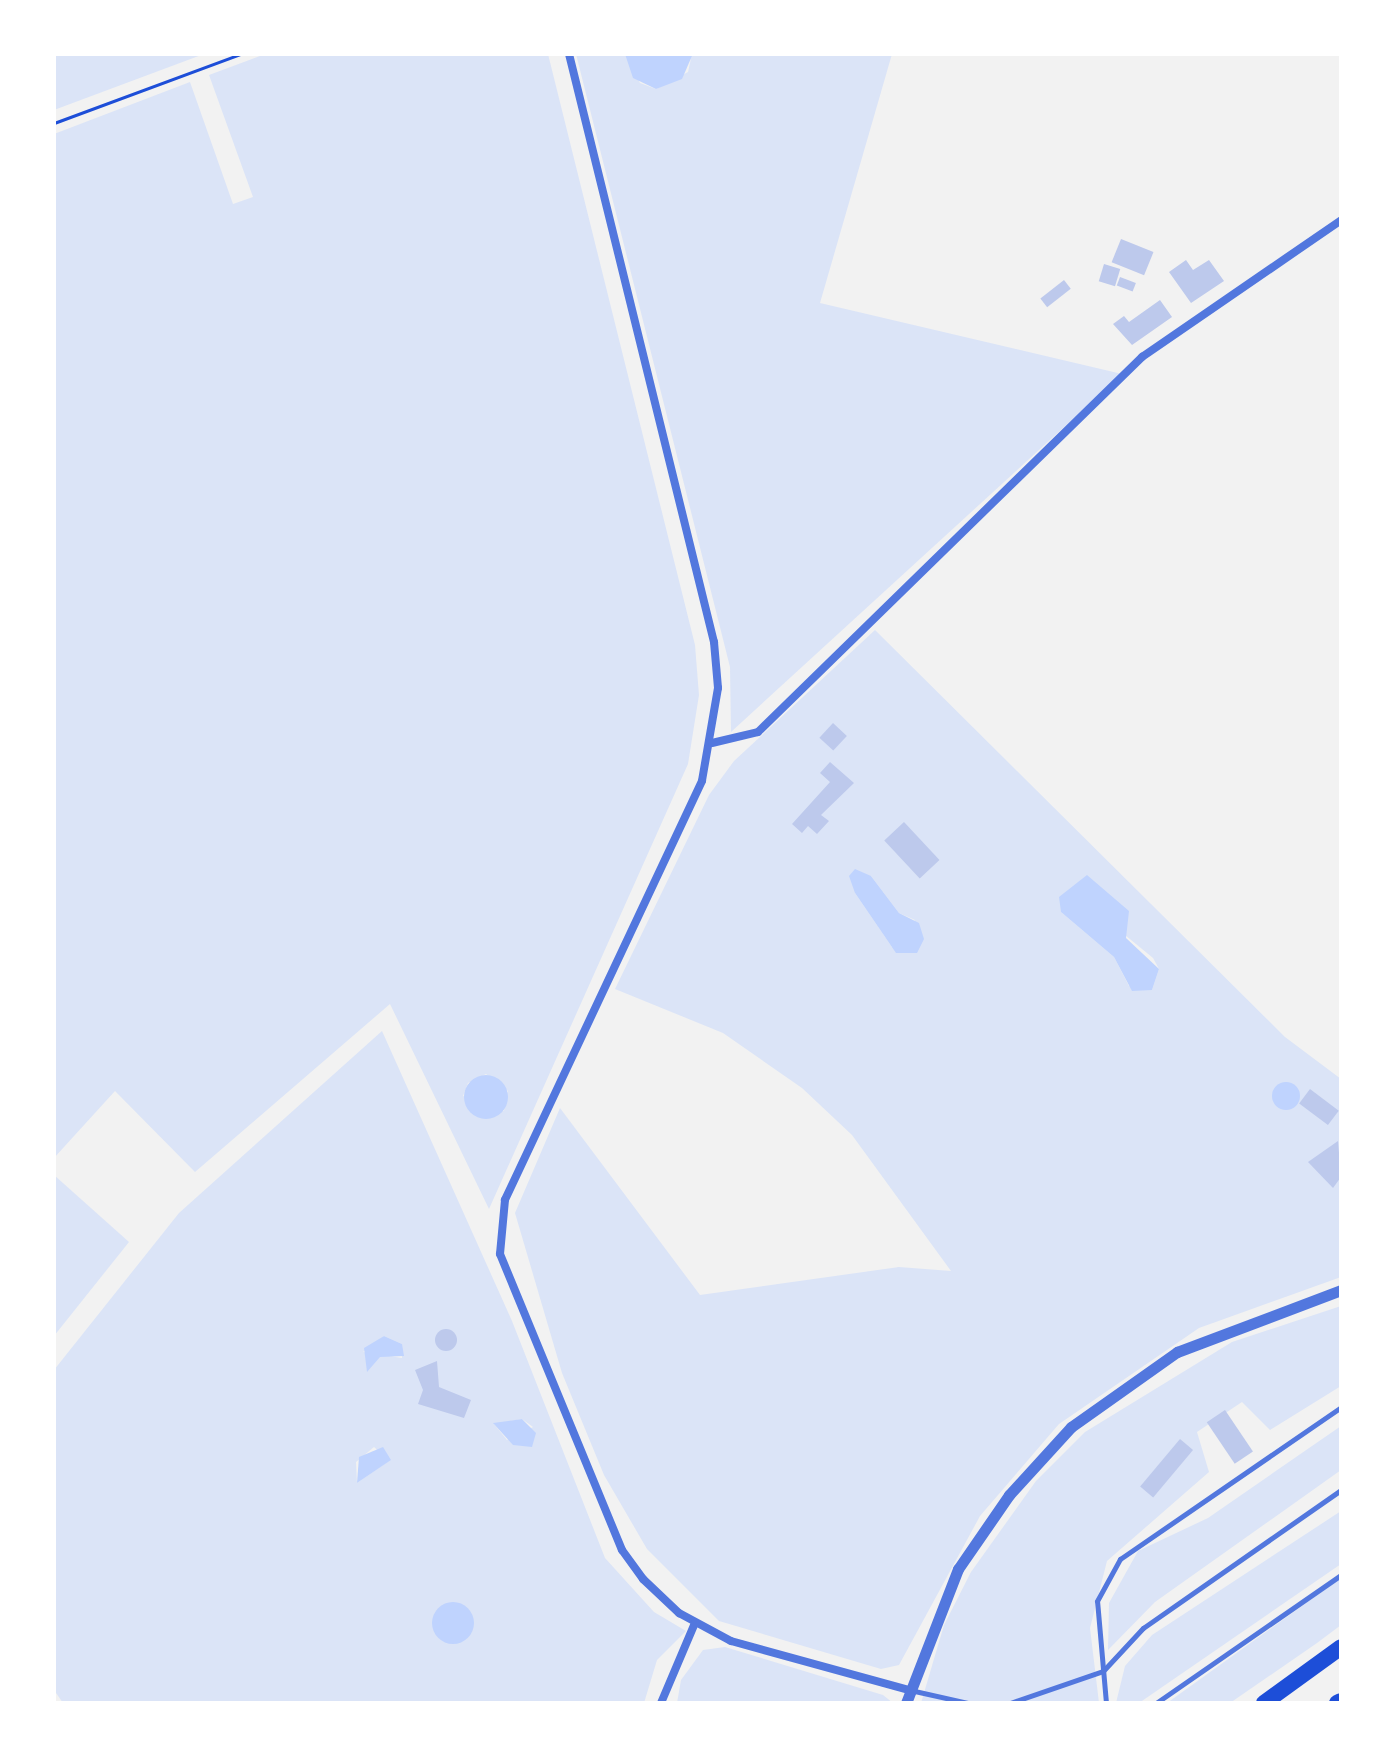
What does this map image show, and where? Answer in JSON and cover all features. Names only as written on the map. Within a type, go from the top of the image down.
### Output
[{"type":"highway","points":[[1264,1703],[1341,1647]]},
{"type":"street","points":[[569,54],[714,642],[712,743],[702,781],[497,1230],[500,1254],[622,1550],[659,1597],[695,1623],[731,1641],[909,1690]]},
{"type":"street","points":[[712,743],[758,732],[1142,357],[1341,220]]},
{"type":"street","points":[[906,1703],[958,1569],[1009,1495],[1071,1427],[1177,1352],[1341,1290]]},
{"type":"street","points":[[661,1703],[695,1623]]},
{"type":"lane","points":[[1106,1703],[1097,1601],[1120,1559],[1341,1407]]},
{"type":"lane","points":[[1010,1703],[1103,1671],[1143,1628],[1341,1490]]},
{"type":"lane","points":[[1156,1703],[1341,1575]]},
{"type":"lane","points":[[909,1690],[968,1703]]},
{"type":"path","points":[[54,123],[241,54]]},
{"type":"shaded area","points":[[54,54],[204,54],[54,110]]},
{"type":"shaded area","points":[[265,54],[548,54],[695,645],[699,695],[688,764],[489,1209],[390,1004],[195,1172],[115,1091],[54,1158],[54,134],[190,82],[233,204],[253,197],[209,75]],"holes":[[[486,1074],[508,1091],[504,1111],[463,1096],[468,1083]]]},
{"type":"shaded area","points":[[576,54],[625,54],[640,83],[656,89],[688,72],[692,54],[892,54],[820,303],[1122,374],[731,732],[730,667]]},
{"type":"shaded area","points":[[875,630],[1285,1037],[1341,1079],[1341,1277],[1199,1328],[1059,1424],[980,1516],[899,1665],[881,1669],[719,1621],[647,1549],[604,1475],[562,1373],[515,1213],[560,1108],[700,1295],[899,1267],[951,1271],[852,1135],[802,1088],[723,1033],[615,989],[709,795],[734,761]],"holes":[[[871,876],[899,913],[915,920],[892,947],[855,893]],[[1061,912],[1125,935],[1153,958],[1159,969],[1152,990],[1129,986],[1114,957]]]},
{"type":"shaded area","points":[[382,1031],[512,1321],[605,1558],[654,1612],[686,1631],[657,1660],[644,1703],[63,1703],[54,1690],[54,1370],[179,1213]],"holes":[[[384,1336],[402,1344],[402,1358],[363,1352]],[[522,1419],[533,1427],[507,1440],[494,1424]],[[374,1447],[389,1461],[357,1483],[356,1462]]]},
{"type":"shaded area","points":[[54,1175],[129,1242],[54,1336]]},
{"type":"shaded area","points":[[1341,1306],[1341,1386],[1270,1430],[1242,1402],[1197,1432],[1209,1472],[1107,1561],[1090,1628],[1099,1703],[921,1703],[944,1625],[971,1572],[1036,1481],[1085,1432],[1232,1342]]},
{"type":"shaded area","points":[[1341,1426],[1341,1470],[1155,1602],[1108,1650],[1109,1603],[1138,1551],[1208,1518]]},
{"type":"shaded area","points":[[1341,1511],[1341,1564],[1139,1703],[1116,1703],[1125,1666],[1152,1635]]},
{"type":"shaded area","points":[[1341,1578],[1341,1625],[1317,1643],[1230,1703],[1167,1703]]},
{"type":"shaded area","points":[[725,1647],[883,1695],[893,1703],[677,1703],[681,1680],[703,1650]]},
{"type":"water","points":[[625,54],[692,56],[682,79],[656,89],[633,78]]},
{"type":"water","points":[[855,869],[871,876],[899,913],[919,923],[924,939],[917,953],[896,953],[855,893],[849,876]]},
{"type":"water","points":[[1087,875],[1129,911],[1126,938],[1159,969],[1152,990],[1132,991],[1114,957],[1061,912],[1059,897]]},
{"type":"water","points":[[486,1075],[502,1081],[508,1097],[502,1113],[486,1119],[470,1113],[464,1097],[470,1081]]},
{"type":"water","points":[[1286,1082],[1296,1086],[1300,1096],[1296,1106],[1286,1110],[1276,1106],[1272,1096],[1276,1086]]},
{"type":"water","points":[[384,1336],[402,1344],[404,1356],[380,1357],[367,1372],[364,1348]]},
{"type":"water","points":[[522,1419],[536,1433],[532,1447],[513,1445],[493,1423]]},
{"type":"water","points":[[383,1447],[391,1460],[357,1483],[359,1457]]},
{"type":"water","points":[[453,1602],[468,1608],[474,1623],[468,1638],[453,1644],[438,1638],[432,1623],[438,1608]]},
{"type":"building","points":[[1121,239],[1153,252],[1144,275],[1112,262]]},
{"type":"building","points":[[1186,260],[1193,270],[1209,260],[1224,281],[1191,303],[1169,272]]},
{"type":"building","points":[[1104,264],[1120,269],[1115,286],[1099,281]]},
{"type":"building","points":[[1120,277],[1136,283],[1133,291],[1117,285]]},
{"type":"building","points":[[1064,280],[1071,289],[1047,307],[1040,298]]},
{"type":"building","points":[[1160,300],[1172,317],[1132,345],[1113,324],[1124,316],[1129,322]]},
{"type":"building","points":[[833,723],[847,736],[833,751],[819,738]]},
{"type":"building","points":[[830,762],[854,783],[821,815],[829,821],[817,834],[808,826],[802,833],[792,824],[830,782],[820,773]]},
{"type":"building","points":[[904,822],[939,860],[920,878],[884,840]]},
{"type":"building","points":[[1310,1089],[1339,1111],[1328,1125],[1299,1103]]},
{"type":"building","points":[[1338,1141],[1341,1177],[1333,1188],[1308,1162]]},
{"type":"building","points":[[442,1329],[450,1329],[457,1340],[450,1351],[442,1351],[435,1344],[435,1336]]},
{"type":"building","points":[[437,1361],[439,1387],[471,1400],[464,1418],[418,1404],[423,1390],[415,1370]]},
{"type":"building","points":[[1225,1410],[1253,1451],[1235,1464],[1207,1422]]},
{"type":"building","points":[[1180,1439],[1193,1450],[1153,1497],[1140,1486]]}]
